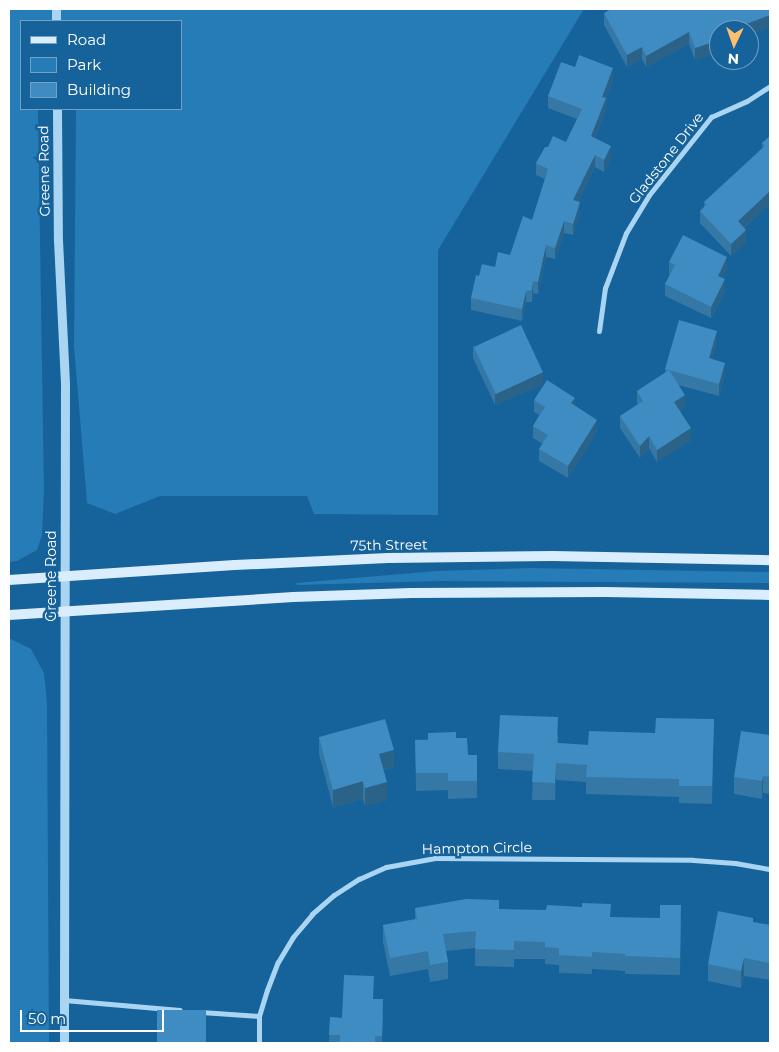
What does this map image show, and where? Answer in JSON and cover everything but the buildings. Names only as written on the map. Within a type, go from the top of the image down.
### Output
[{"type":"main road","name":"75th Street","points":[[9,580],[235,565],[388,558],[552,556],[770,560]]},
{"type":"main road","points":[[9,615],[283,598],[411,594],[606,592],[770,596]]},
{"type":"street","name":"Gladstone Drive","points":[[599,331],[605,288],[626,233],[649,194],[711,117],[747,101],[770,86]]},
{"type":"street","name":"Greene Road","points":[[57,110],[58,240],[65,384],[64,1043]]},
{"type":"street","name":"Hampton Circle","points":[[259,1043],[259,1016],[278,962],[293,937],[312,914],[334,894],[359,878],[386,867],[435,858],[693,860],[735,863],[770,869]]},
{"type":"street","points":[[63,1000],[259,1016]]},
{"type":"green space","points":[[9,9],[584,9],[438,250],[438,515],[314,514],[307,496],[160,496],[115,514],[87,503],[74,346],[76,110],[182,110],[182,20],[20,20],[20,110],[38,110],[44,492],[42,535],[37,550],[17,561],[9,562]]},
{"type":"green space","points":[[530,568],[770,572],[770,583],[440,581],[297,585],[296,583],[436,571]]},
{"type":"green space","points":[[9,638],[31,649],[44,673],[47,702],[49,1043],[9,1043]]}]
